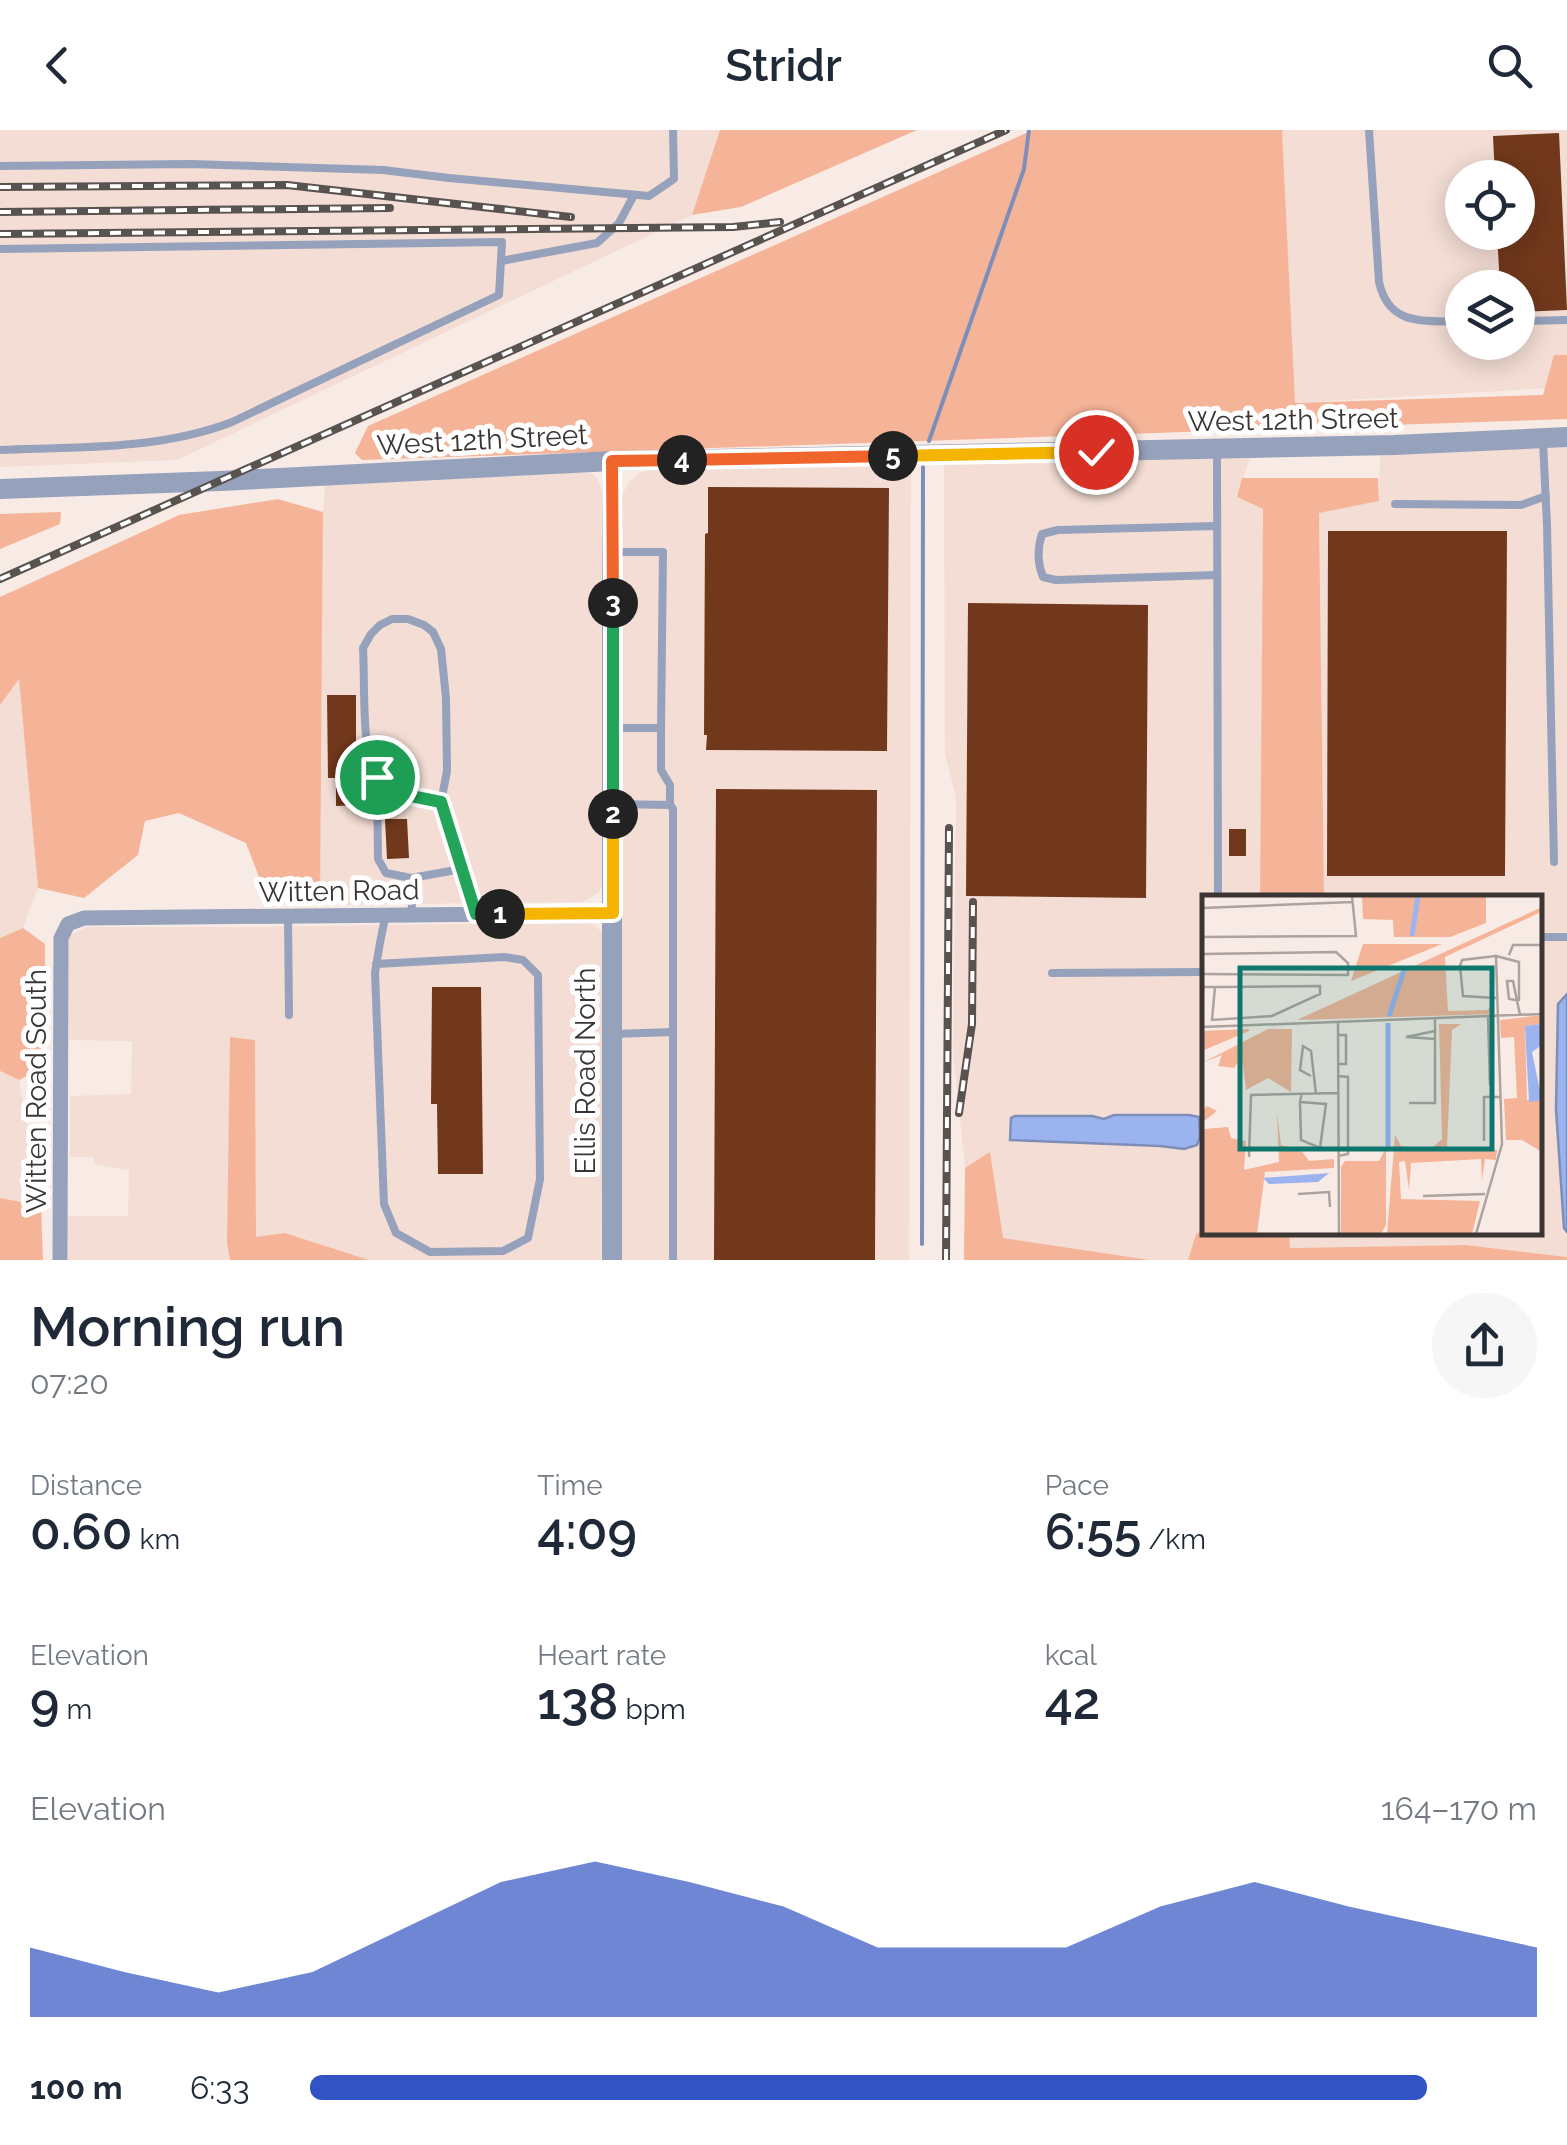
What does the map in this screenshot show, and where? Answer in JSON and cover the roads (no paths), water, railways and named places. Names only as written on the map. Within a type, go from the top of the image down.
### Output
[{"type":"street","name":"West 12th Street","points":[[0,490],[612,461],[1394,446],[1567,436]]},
{"type":"street","name":"Ellis Road North","points":[[612,461],[612,1260]]},
{"type":"street","name":"Witten Road","points":[[68,924],[84,918],[613,913]]},
{"type":"street","name":"Witten Road South","points":[[60,1260],[61,938],[68,924]]},
{"type":"lane","points":[[0,166],[190,164],[383,170],[649,196],[674,179],[673,130]]},
{"type":"lane","points":[[1369,130],[1382,298],[1402,316],[1445,320]]},
{"type":"lane","points":[[500,261],[598,243],[618,224],[634,195]]},
{"type":"lane","points":[[0,249],[502,242],[499,296],[203,433],[110,445],[0,450]]},
{"type":"lane","points":[[1535,321],[1567,320]]},
{"type":"lane","points":[[1543,438],[1554,862]]},
{"type":"lane","points":[[1217,449],[1218,895]]},
{"type":"lane","points":[[1395,504],[1522,505],[1546,496]]},
{"type":"lane","points":[[1217,526],[1058,530],[1042,534],[1038,564],[1043,577],[1056,580],[1217,575]]},
{"type":"lane","points":[[613,552],[663,552],[661,770],[670,785],[673,809],[673,1260]]},
{"type":"lane","points":[[462,869],[411,878],[386,873],[378,859],[377,777],[367,746],[364,648],[370,634],[392,619],[408,618],[433,632],[441,649],[447,772],[441,802],[462,869],[476,914]]},
{"type":"lane","points":[[613,728],[661,728]]},
{"type":"lane","points":[[377,777],[401,794],[441,802]]},
{"type":"lane","points":[[613,804],[670,806]]},
{"type":"lane","points":[[411,878],[412,914]]},
{"type":"lane","points":[[376,964],[504,957],[523,960],[538,975],[540,1178],[528,1238],[503,1251],[430,1252],[396,1233],[384,1204],[376,964],[386,915]]},
{"type":"lane","points":[[288,917],[290,1016]]},
{"type":"lane","points":[[1542,938],[1567,937]]},
{"type":"lane","points":[[1052,974],[1202,972]]},
{"type":"lane","points":[[612,1034],[673,1032]]},
{"type":"water","points":[[1567,994],[1567,1232],[1556,1109],[1558,1004]]},
{"type":"water","points":[[1114,1115],[1199,1117],[1200,1137],[1197,1145],[1184,1149],[1010,1140],[1011,1118],[1015,1116],[1104,1119]]},
{"type":"waterway","points":[[929,441],[1024,169],[1029,130]]},
{"type":"waterway","points":[[922,1244],[923,467]]},
{"type":"railway","points":[[0,579],[1006,130]]},
{"type":"railway","points":[[0,187],[287,185],[571,217]]},
{"type":"railway","points":[[0,212],[390,208]]},
{"type":"railway","points":[[0,234],[733,227],[780,222]]},
{"type":"railway","points":[[946,1260],[949,828]]},
{"type":"railway","points":[[959,1113],[972,1024],[973,902]]}]
